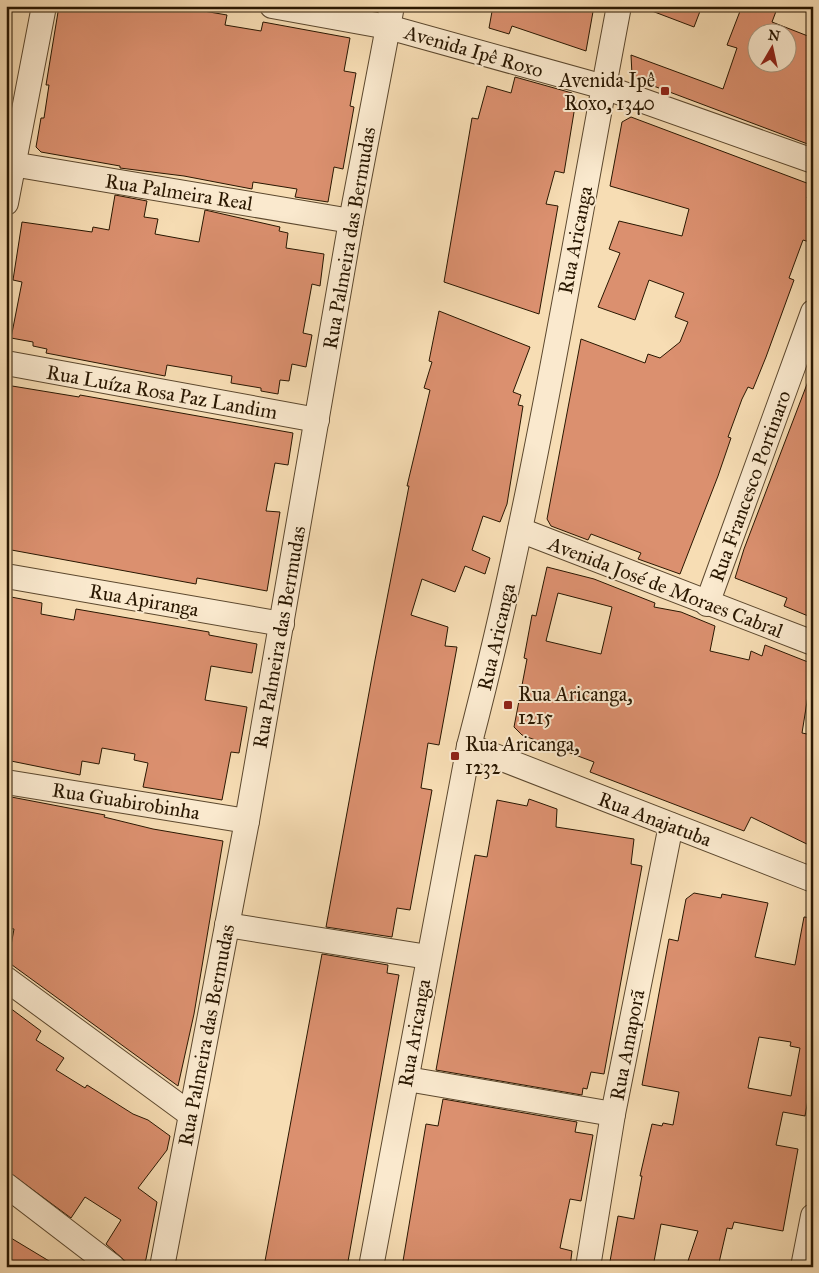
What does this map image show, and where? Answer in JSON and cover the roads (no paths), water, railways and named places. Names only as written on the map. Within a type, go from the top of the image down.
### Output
[{"type":"street","points":[[6,203],[10,164],[44,6]]},
{"type":"street","name":"Avenida Ipê Roxo","points":[[272,6],[390,16],[604,88],[813,162]]},
{"type":"street","name":"Rua Aricanga","points":[[372,1267],[428,957],[469,746],[489,668],[520,530],[619,6]]},
{"type":"street","name":"Rua Palmeira das Bermudas","points":[[162,1267],[247,821],[351,221],[390,16]]},
{"type":"street","name":"Rua Palmeira Real","points":[[10,164],[351,221]]},
{"type":"street","name":"Rua Francesco Portinaro","points":[[707,604],[813,312]]},
{"type":"street","name":"Rua Luíza Rosa Paz Landim","points":[[6,363],[317,420]]},
{"type":"street","name":"Avenida José de Moraes Cabral","points":[[520,530],[707,604],[813,643]]},
{"type":"street","name":"Rua Apiranga","points":[[6,576],[282,624]]},
{"type":"street","name":"Rua Anajatuba","points":[[469,746],[813,880]]},
{"type":"street","name":"Rua Guabirobinha","points":[[6,782],[247,821]]},
{"type":"street","name":"Rua Amaporã","points":[[588,1267],[613,1114],[671,825]]},
{"type":"street","points":[[227,925],[428,957]]},
{"type":"street","points":[[6,979],[190,1114]]},
{"type":"street","points":[[407,1079],[613,1114]]},
{"type":"street","points":[[6,1185],[114,1267]]},
{"type":"street","points":[[803,1267],[813,1216]]},
{"type":"place","name":"Avenida Ipê Roxo, 1340","points":[[665,91]]},
{"type":"place","name":"Rua Aricanga, 1215","points":[[508,705]]},
{"type":"place","name":"Rua Aricanga, 1232","points":[[455,756]]}]
